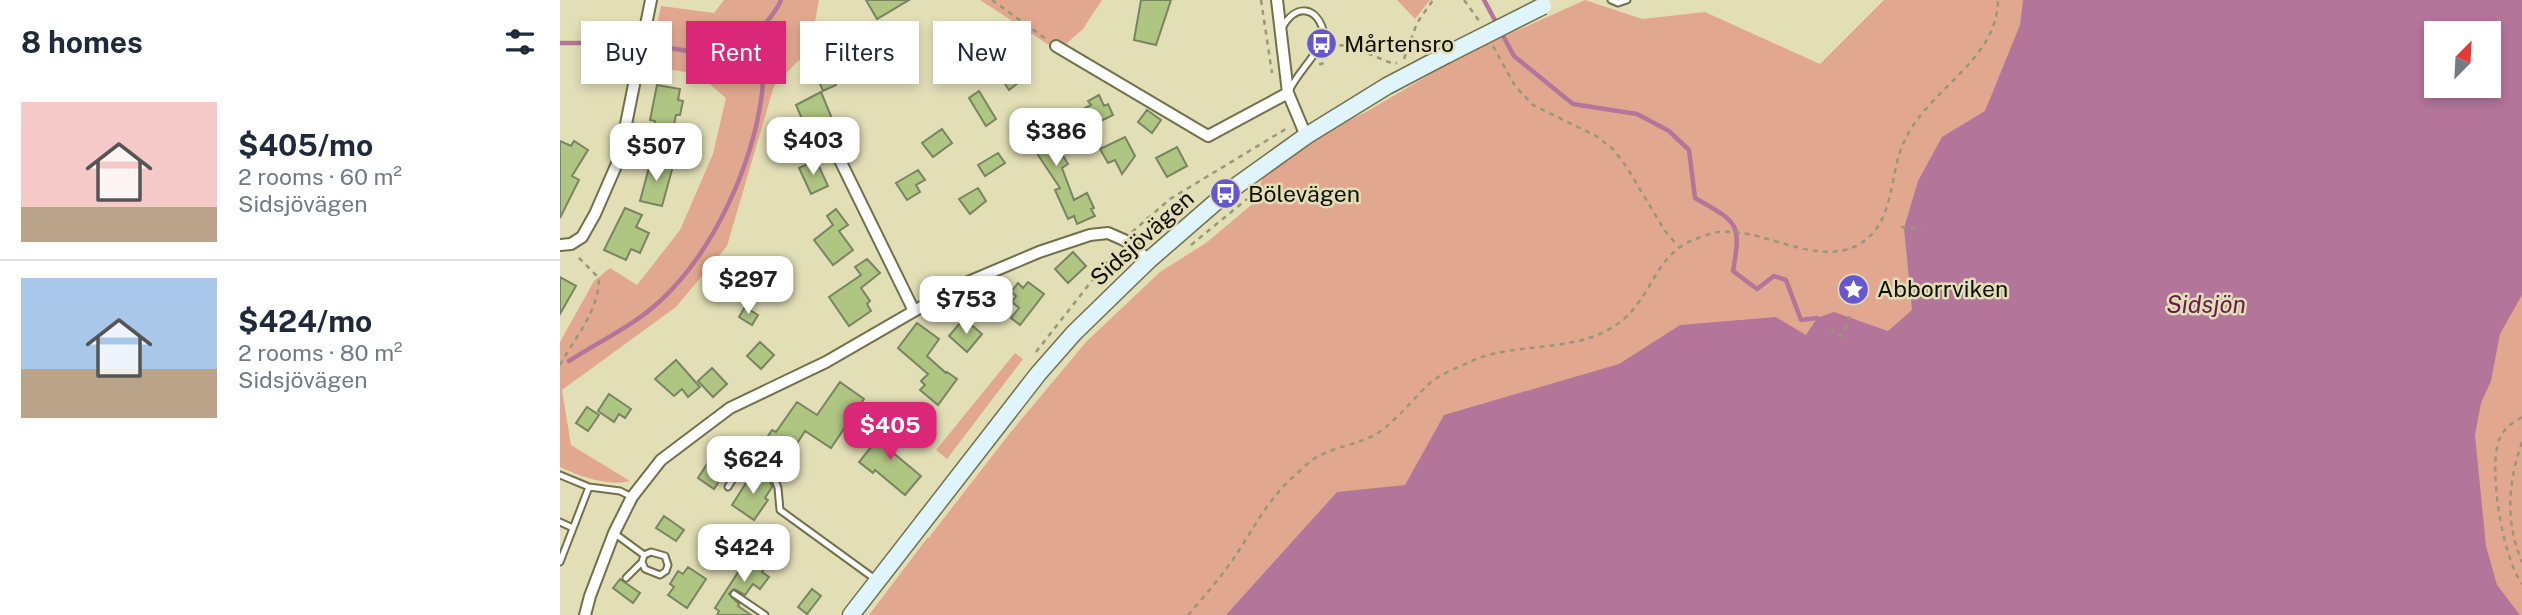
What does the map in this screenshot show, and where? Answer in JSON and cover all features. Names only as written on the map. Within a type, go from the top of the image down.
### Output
[{"type":"main road","name":"Sidsjövägen","points":[[851,615],[1038,374],[1074,333],[1149,260],[1225,194],[1306,136],[1387,86],[1549,3]]},
{"type":"street","points":[[566,245],[582,237],[619,159],[652,0]]},
{"type":"street","points":[[1277,0],[1288,93],[1306,136]]},
{"type":"street","points":[[1056,47],[1209,136],[1288,93]]},
{"type":"street","points":[[834,148],[914,312]]},
{"type":"street","points":[[585,615],[614,533],[632,497],[661,460],[730,408],[826,362],[954,288],[1039,253],[1090,235],[1108,233],[1115,235],[1149,260]]},
{"type":"lane","points":[[1611,0],[1618,3],[1627,0]]},
{"type":"lane","points":[[1281,30],[1289,17],[1301,10],[1309,12],[1321,25],[1324,33],[1321,44],[1297,75],[1288,93]]},
{"type":"lane","points":[[728,487],[734,476],[745,467],[759,466],[773,474],[778,488],[780,510],[877,581]]},
{"type":"lane","points":[[560,475],[589,487],[620,491],[632,497]]},
{"type":"lane","points":[[560,562],[589,487]]},
{"type":"lane","points":[[560,522],[573,528]]},
{"type":"lane","points":[[614,533],[644,555],[657,552],[665,556],[668,565],[666,571],[660,575],[645,569],[642,562]]},
{"type":"lane","points":[[626,578],[642,562],[644,555]]},
{"type":"lane","points":[[734,594],[765,615]]},
{"type":"path","points":[[992,0],[1056,47]]},
{"type":"path","points":[[1306,66],[1322,64],[1334,46],[1347,45],[1391,63],[1403,64],[1417,23],[1433,0]]},
{"type":"path","points":[[1464,0],[1486,31]]},
{"type":"path","points":[[1188,615],[1231,562],[1290,479],[1318,456],[1379,433],[1407,409],[1432,381],[1473,361],[1517,348],[1561,345],[1591,338],[1620,322],[1643,297],[1666,258],[1678,246],[1718,232],[1749,233],[1835,253],[1857,245],[1873,234],[1885,214],[1903,142],[1923,112],[1984,46],[1992,29],[1998,0]]},
{"type":"path","points":[[1411,38],[1416,47],[1431,50]]},
{"type":"path","points":[[1492,43],[1515,86],[1534,105],[1596,136],[1613,149],[1678,246]]},
{"type":"path","points":[[1901,227],[1922,229]]},
{"type":"path","points":[[560,365],[591,314],[599,294],[599,278],[566,245]]},
{"type":"path","points":[[1830,330],[1842,336],[1852,311]]},
{"type":"path","points":[[2522,417],[2504,430],[2496,457],[2501,522],[2513,570],[2522,584]]},
{"type":"path","points":[[2522,442],[2510,484],[2511,525],[2522,562]]},
{"type":"shaded area","points":[[724,0],[819,0],[815,21],[800,21],[800,60],[786,74],[786,21],[686,21],[686,72],[672,70],[672,21],[658,21],[661,6],[714,13]]},
{"type":"shaded area","points":[[980,0],[1102,0],[1083,29],[1058,51],[1031,33],[1031,21],[1012,21]]},
{"type":"shaded area","points":[[1397,0],[1430,0],[1415,19]]},
{"type":"shaded area","points":[[1585,0],[1642,19],[1705,12],[1820,64],[1884,0],[2522,0],[2522,615],[869,615],[1010,433],[1086,342],[1160,272],[1206,243],[1256,201],[1267,160],[1366,112],[1463,55]]},
{"type":"shaded area","points":[[710,84],[776,84],[727,246],[676,307],[562,390],[571,445],[630,481],[613,483],[576,474],[560,467],[560,342],[594,281],[610,268],[637,285],[680,230],[713,154],[726,98]]},
{"type":"shaded area","points":[[1015,353],[1023,359],[947,459],[936,450]]},
{"type":"water","name":"Sidsjön","points":[[2023,0],[2522,0],[2522,295],[2500,334],[2491,381],[2481,403],[2475,435],[2486,546],[2497,585],[2520,615],[1226,615],[1337,492],[1405,485],[1444,415],[1619,364],[1680,325],[1776,317],[1806,335],[1817,318],[1834,312],[1888,331],[1912,310],[1904,228],[1918,181],[1942,137],[1985,111],[2020,25]]},
{"type":"building","points":[[866,0],[909,0],[877,19]]},
{"type":"building","points":[[1141,0],[1171,0],[1156,45],[1134,40]]},
{"type":"building","points":[[820,84],[836,84],[836,85],[823,91]]},
{"type":"building","points":[[1005,84],[1017,84],[1009,90]]},
{"type":"building","points":[[657,85],[680,89],[678,100],[683,101],[680,115],[676,115],[670,144],[652,141],[655,121],[650,120]]},
{"type":"building","points":[[979,91],[996,119],[986,126],[969,98]]},
{"type":"building","points":[[821,92],[833,121],[818,128],[817,124],[806,128],[796,105]]},
{"type":"building","points":[[1099,95],[1104,106],[1108,104],[1113,115],[1093,125],[1085,108],[1091,105],[1088,101]]},
{"type":"building","points":[[1032,110],[1050,138],[1054,135],[1060,144],[1057,146],[1068,164],[1062,168],[1074,200],[1087,193],[1095,216],[1077,224],[1074,216],[1068,219],[1055,190],[1060,188],[1030,143],[1032,141],[1018,119]]},
{"type":"building","points":[[1147,110],[1161,120],[1152,133],[1138,122]]},
{"type":"building","points":[[942,129],[952,143],[933,157],[922,143]]},
{"type":"building","points":[[1125,137],[1135,156],[1122,174],[1115,160],[1108,163],[1100,149]]},
{"type":"building","points":[[560,141],[571,146],[574,141],[588,150],[572,176],[579,180],[560,218]]},
{"type":"building","points":[[1177,147],[1187,166],[1167,177],[1156,158]]},
{"type":"building","points":[[998,153],[1005,163],[985,176],[978,165]]},
{"type":"building","points":[[651,160],[673,166],[662,206],[640,201]]},
{"type":"building","points":[[816,160],[828,186],[811,194],[799,168]]},
{"type":"building","points":[[918,170],[925,180],[916,185],[920,192],[907,200],[896,183]]},
{"type":"building","points":[[978,188],[986,201],[970,214],[959,199]]},
{"type":"building","points":[[625,208],[642,215],[636,227],[649,233],[640,253],[631,249],[626,260],[604,250]]},
{"type":"building","points":[[836,209],[848,225],[839,231],[853,250],[833,265],[814,240],[833,225],[827,216]]},
{"type":"building","points":[[1073,252],[1086,266],[1068,283],[1055,269]]},
{"type":"building","points":[[867,259],[880,273],[861,288],[870,301],[867,304],[871,311],[849,326],[829,297],[861,275],[855,267]]},
{"type":"building","points":[[560,277],[576,286],[560,314]]},
{"type":"building","points":[[1028,282],[1044,294],[1020,325],[1011,318],[1019,308],[1012,302],[1016,296],[1011,292],[1018,283],[1023,288]]},
{"type":"building","points":[[745,307],[758,315],[752,325],[739,317]]},
{"type":"building","points":[[961,322],[965,326],[968,322],[982,334],[967,352],[949,336]]},
{"type":"building","points":[[917,323],[939,339],[927,356],[957,379],[938,405],[920,390],[925,385],[921,381],[928,374],[898,348]]},
{"type":"building","points":[[760,342],[774,355],[761,369],[747,356]]},
{"type":"building","points":[[676,360],[700,387],[688,397],[682,389],[674,396],[655,379]]},
{"type":"building","points":[[712,368],[727,384],[713,397],[698,381]]},
{"type":"building","points":[[840,382],[864,399],[831,448],[805,431],[786,461],[762,445],[772,430],[776,432],[797,402],[817,415]]},
{"type":"building","points":[[609,394],[631,409],[625,418],[619,414],[614,422],[598,411]]},
{"type":"building","points":[[587,407],[599,415],[588,431],[576,423]]},
{"type":"building","points":[[888,426],[902,437],[891,451],[921,476],[905,495],[875,470],[873,473],[859,462]]},
{"type":"building","points":[[718,447],[735,457],[714,489],[698,478]]},
{"type":"building","points":[[753,472],[770,482],[772,487],[765,498],[768,500],[754,520],[732,505]]},
{"type":"building","points":[[664,516],[684,530],[676,541],[656,528]]},
{"type":"building","points":[[753,549],[769,561],[762,572],[769,577],[760,589],[753,584],[745,595],[734,589],[729,594],[738,606],[751,615],[717,615],[719,611],[715,608]]},
{"type":"building","points":[[688,567],[706,579],[687,608],[668,595],[674,587],[670,584],[678,571],[683,574]]},
{"type":"building","points":[[620,579],[640,593],[633,603],[613,588]]},
{"type":"building","points":[[812,589],[821,596],[807,614],[798,607]]},
{"type":"waterway","points":[[672,48],[719,53],[744,47],[755,39],[781,0]]},
{"type":"waterway","points":[[1484,0],[1497,24]]},
{"type":"waterway","points":[[1501,32],[1514,56],[1573,104],[1637,114],[1669,131],[1689,150],[1695,198],[1720,213],[1733,225],[1737,242],[1733,271],[1757,289],[1774,276],[1786,280],[1801,320],[1817,318]]},
{"type":"waterway","points":[[560,43],[581,43]]},
{"type":"waterway","points":[[569,361],[649,311],[679,282],[697,259],[740,178],[757,121],[763,84]]},
{"type":"place","name":"Mårtensro","points":[[1321,44]]},
{"type":"place","name":"Bölevägen","points":[[1225,194]]},
{"type":"place","name":"Abborrviken","points":[[1854,289]]}]
